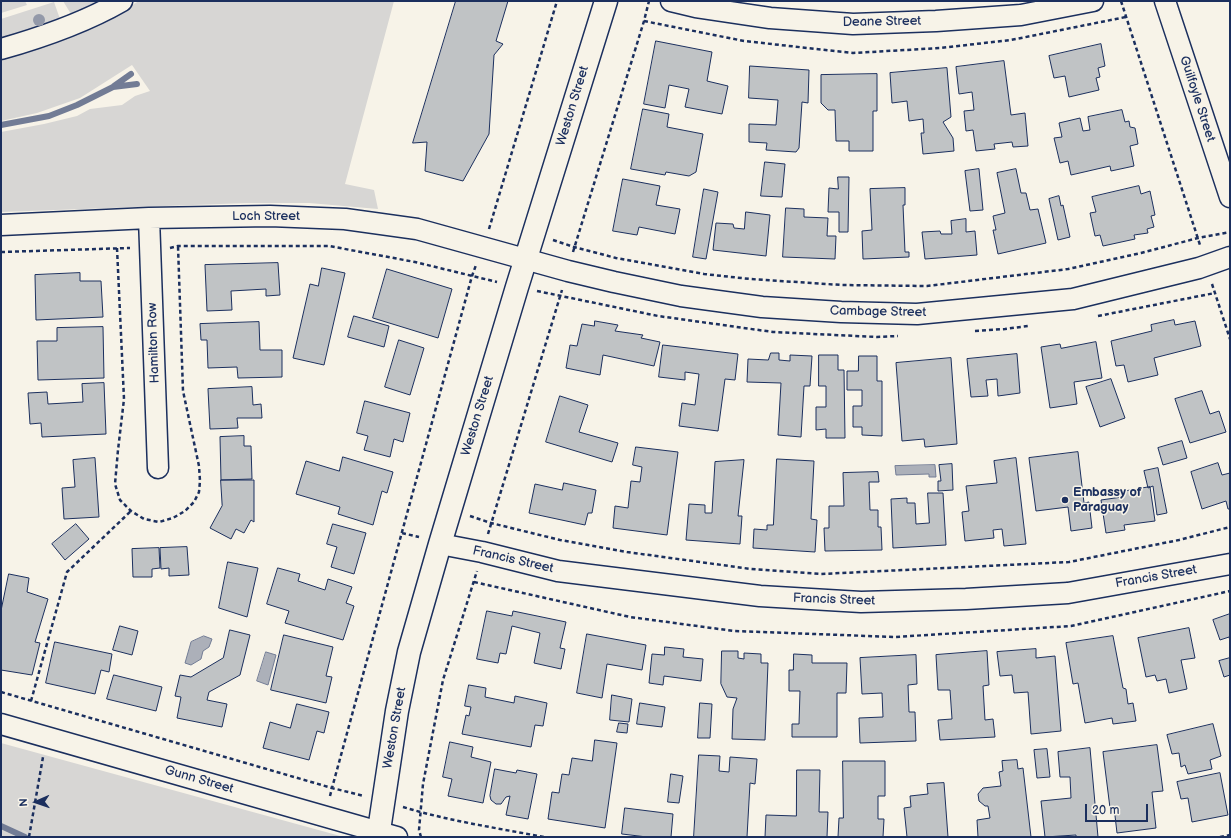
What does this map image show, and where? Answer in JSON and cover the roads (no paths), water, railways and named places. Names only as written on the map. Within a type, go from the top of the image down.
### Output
[{"type":"street","points":[[1,49],[30,41],[71,26],[104,12],[122,1]]},
{"type":"street","name":"Weston Street","points":[[384,835],[383,801],[397,711],[409,652],[450,509],[517,287],[606,1]]},
{"type":"street","name":"Deane Street","points":[[671,1],[696,7],[770,18],[853,24],[936,21],[1021,15],[1093,1]]},
{"type":"street","name":"Guilfoyle Street","points":[[1165,1],[1230,197]]},
{"type":"street","name":"Loch Street","points":[[1,225],[149,218],[270,216],[345,219],[418,229],[526,258]]},
{"type":"street","name":"Hamilton Row","points":[[149,218],[158,468]]},
{"type":"street","name":"Cambage Street","points":[[526,258],[614,282],[681,296],[762,307],[841,312],[917,314],[1073,299],[1146,282],[1230,257]]},
{"type":"street","name":"Francis Street","points":[[440,544],[482,552],[558,571],[760,596],[861,602],[966,599],[1068,593],[1230,564]]},
{"type":"street","name":"Gunn Street","points":[[1,724],[384,835]]},
{"type":"waterway","points":[[114,86],[131,74]]},
{"type":"waterway","points":[[1,125],[49,116],[77,105],[113,87],[137,84]]},
{"type":"waterway","points":[[1,826],[25,837]]},
{"type":"place","name":"Embassy of Paraguay","points":[[1065,500]]}]
